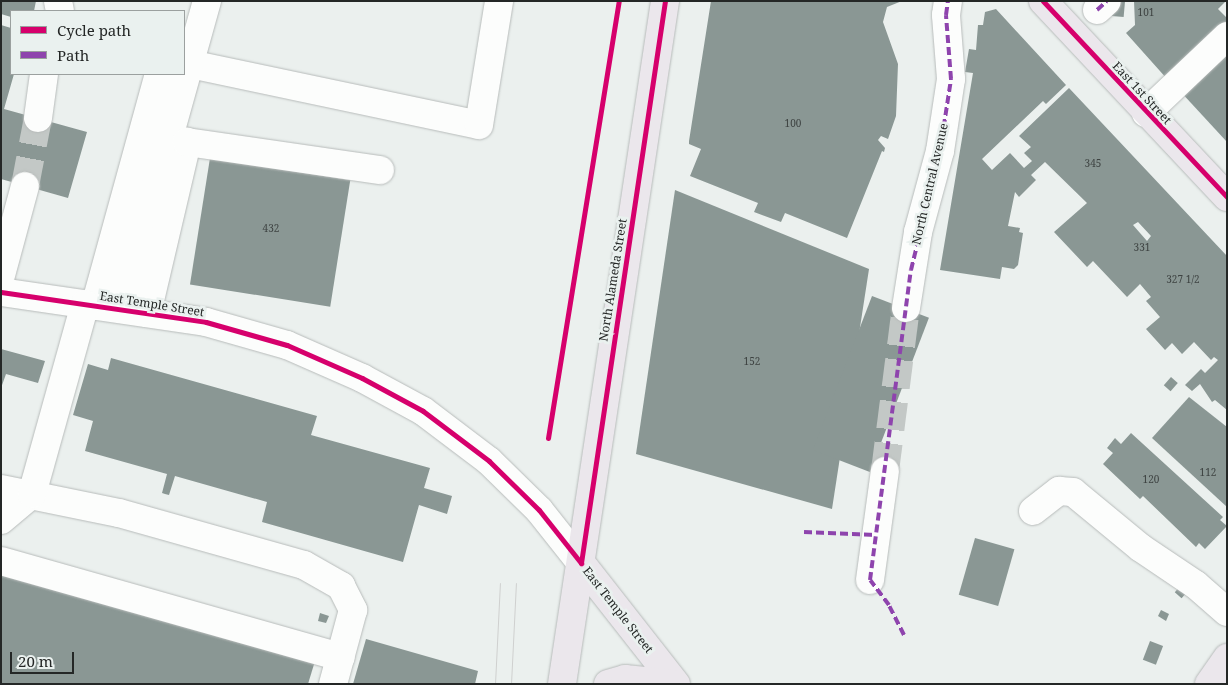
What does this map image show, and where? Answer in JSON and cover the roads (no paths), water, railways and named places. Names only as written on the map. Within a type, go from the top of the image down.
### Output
[{"type":"main road","name":"North Alameda Street","points":[[562,684],[665,1]]},
{"type":"main road","name":"East 1st Street","points":[[1043,1],[1146,114],[1227,197]]},
{"type":"main road","name":"East Temple Street","points":[[581,562],[675,684]]},
{"type":"main road","points":[[608,684],[625,679],[675,684]]},
{"type":"street","points":[[112,308],[190,64],[207,1]]},
{"type":"street","points":[[190,64],[479,125],[499,1]]},
{"type":"street","name":"North Central Avenue","points":[[906,308],[918,232],[940,151],[951,79],[946,15],[948,1]]},
{"type":"street","points":[[1146,114],[1227,36]]},
{"type":"street","points":[[38,118],[44,75]]},
{"type":"street","points":[[112,308],[159,75]]},
{"type":"street","points":[[1,520],[32,494],[112,308],[187,142],[380,170]]},
{"type":"street","points":[[1,275],[6,230],[25,186]]},
{"type":"street","name":"East Temple Street","points":[[1,292],[206,322],[287,345],[362,378],[423,411],[489,461],[539,510],[581,562]]},
{"type":"street","points":[[870,580],[884,471]]},
{"type":"street","points":[[1,489],[119,513],[304,565],[341,586],[353,610],[333,684]]},
{"type":"street","points":[[1032,511],[1059,491],[1073,492],[1142,548],[1196,584],[1227,612]]},
{"type":"street","points":[[1,561],[341,657]]},
{"type":"tunnel","points":[[25,186],[38,118]]},
{"type":"tunnel","points":[[885,471],[906,308]]},
{"type":"tram line","points":[[495,684],[500,583]]},
{"type":"tram line","points":[[511,684],[516,583]]}]
